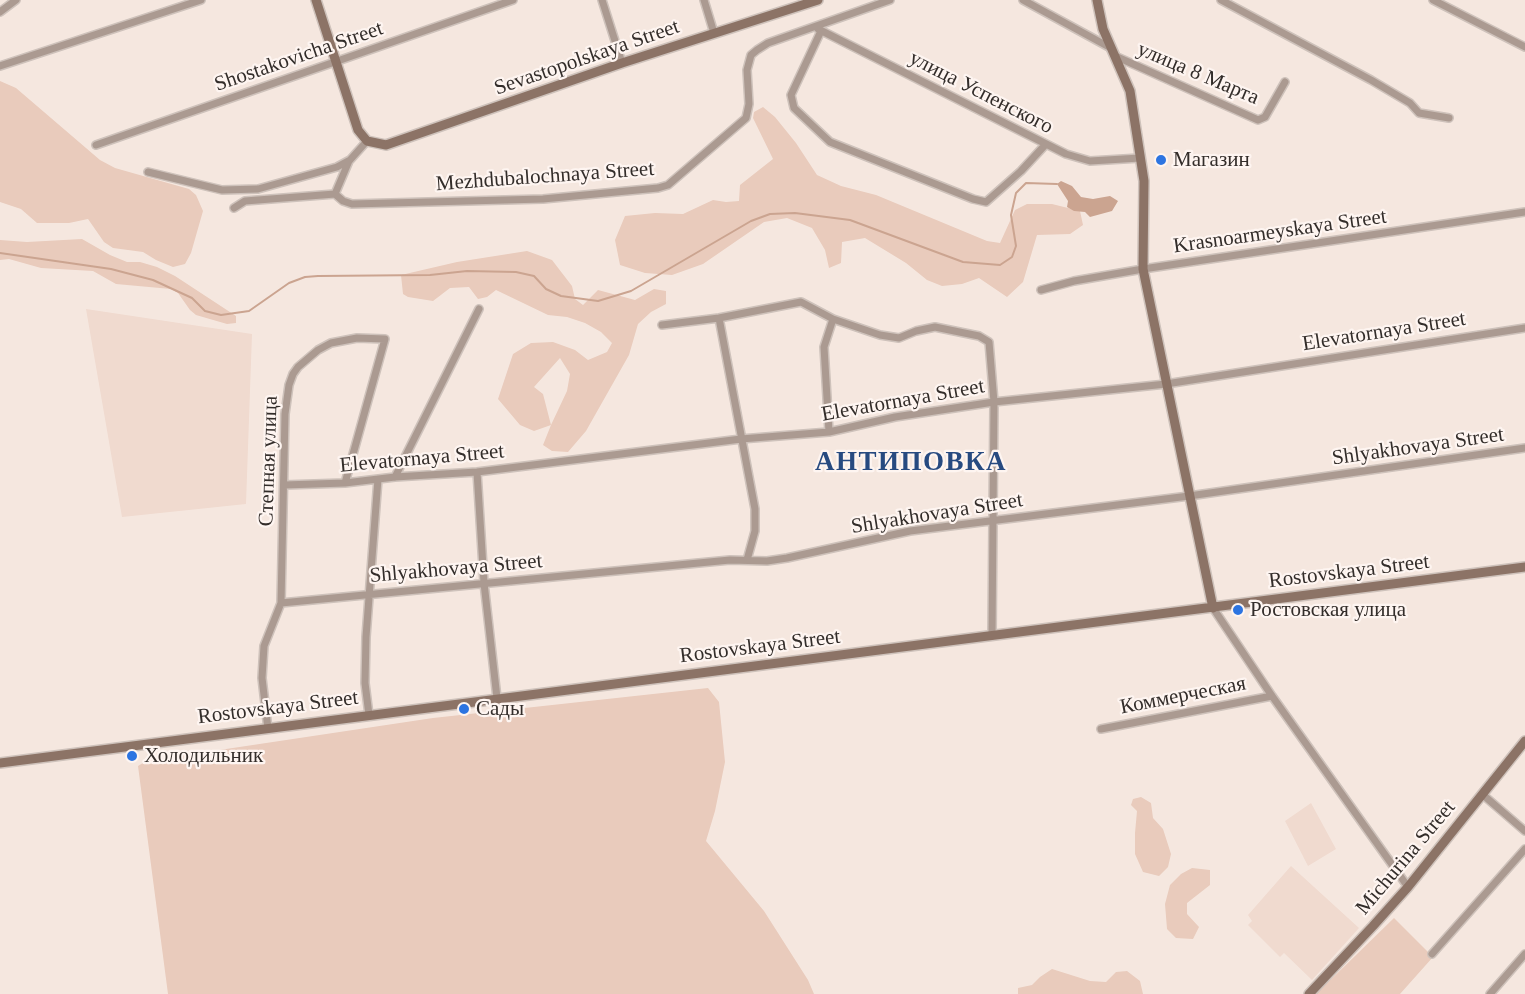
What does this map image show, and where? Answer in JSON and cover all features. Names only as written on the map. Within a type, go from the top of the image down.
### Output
[{"type":"street","points":[[0,12],[16,0]]},
{"type":"street","points":[[0,66],[201,0]]},
{"type":"street","points":[[234,208],[244,201],[335,194],[350,160],[367,141],[355,122],[316,0]]},
{"type":"street","name":"Shostakovicha Street","points":[[96,145],[513,0]]},
{"type":"street","points":[[602,0],[622,63]]},
{"type":"street","points":[[704,0],[714,33]]},
{"type":"street","name":"Sevastopolskaya Street","points":[[367,141],[380,145],[396,143],[622,63],[818,0]]},
{"type":"street","name":"Mezhdubalochnaya Street","points":[[335,194],[343,201],[352,204],[543,199],[658,188],[668,185],[746,118],[749,104],[747,70],[751,56],[768,43],[890,0]]},
{"type":"street","name":"улица 8 Марта","points":[[1023,0],[1109,46]]},
{"type":"street","points":[[1097,0],[1109,46],[1130,91],[1144,181],[1143,269],[1213,608],[1272,696],[1408,886]]},
{"type":"street","points":[[1221,0],[1371,80],[1410,103],[1419,113],[1449,118]]},
{"type":"street","points":[[1433,0],[1525,47]]},
{"type":"street","name":"улица Успенского","points":[[813,27],[1066,154],[1090,161],[1140,158]]},
{"type":"street","points":[[820,31],[791,95],[794,108],[830,142],[973,199],[986,202],[1022,171],[1046,144]]},
{"type":"street","name":"улица 8 Марта","points":[[1115,56],[1258,120],[1265,117],[1285,82]]},
{"type":"street","points":[[148,172],[222,190],[242,191],[258,189],[337,167],[350,160]]},
{"type":"street","name":"Krasnoarmeyskaya Street","points":[[1041,290],[1143,269],[1525,212]]},
{"type":"street","points":[[663,325],[719,318],[796,302],[807,304],[833,319],[880,336],[899,338],[935,327],[985,338],[991,345],[994,402],[992,636]]},
{"type":"street","points":[[395,477],[478,309]]},
{"type":"street","points":[[719,318],[755,508],[755,531],[747,560]]},
{"type":"street","points":[[829,432],[824,347],[833,319]]},
{"type":"street","name":"Elevatornaya Street","points":[[284,485],[345,483],[395,477],[477,472],[741,439],[829,432],[895,417],[994,402],[1166,384],[1525,328]]},
{"type":"street","name":"Степная улица","points":[[268,729],[262,678],[264,646],[281,603],[285,414],[293,374],[318,350],[331,343],[357,338],[385,339],[345,483]]},
{"type":"street","name":"Shlyakhovaya Street","points":[[281,603],[730,560],[767,561],[910,531],[1189,496],[1525,448]]},
{"type":"street","points":[[477,472],[484,584],[497,698]]},
{"type":"street","points":[[369,715],[365,683],[368,594],[378,479]]},
{"type":"street","name":"Rostovskaya Street","points":[[0,763],[1525,567]]},
{"type":"street","name":"Коммерческая","points":[[1101,729],[1272,696]]},
{"type":"street","name":"Michurina Street","points":[[1309,994],[1408,886],[1525,741]]},
{"type":"street","points":[[1482,794],[1525,831]]},
{"type":"street","points":[[1432,954],[1525,849]]},
{"type":"street","points":[[1490,994],[1525,954]]},
{"type":"shaded area","points":[[0,81],[16,88],[100,160],[115,168],[189,189],[196,195],[203,211],[191,253],[185,264],[173,267],[143,252],[113,248],[104,242],[88,219],[69,223],[37,223],[21,209],[0,202]]},
{"type":"shaded area","points":[[763,107],[775,117],[796,143],[817,175],[841,186],[876,195],[987,241],[1000,243],[1015,210],[1027,204],[1052,204],[1080,211],[1083,225],[1070,234],[1037,235],[1023,282],[1007,297],[979,278],[962,284],[942,286],[927,280],[906,263],[865,238],[842,242],[841,263],[829,268],[825,250],[812,228],[787,218],[764,222],[703,264],[672,275],[645,273],[620,265],[615,240],[625,216],[655,213],[683,214],[713,200],[739,201],[740,185],[773,159],[753,118],[754,112]]},
{"type":"shaded area","points":[[1061,181],[1072,186],[1081,197],[1093,199],[1110,196],[1118,201],[1112,211],[1090,217],[1085,212],[1074,211],[1067,207],[1068,201],[1057,184]]},
{"type":"shaded area","points":[[82,239],[127,262],[140,262],[175,276],[236,316],[236,323],[227,324],[196,315],[178,293],[171,289],[116,284],[93,271],[41,268],[9,259],[0,260],[0,240],[27,242]]},
{"type":"shaded area","points":[[527,251],[552,260],[572,286],[575,299],[583,305],[598,290],[635,300],[654,289],[666,291],[666,304],[651,312],[638,324],[629,355],[586,431],[568,452],[552,451],[543,445],[551,425],[534,431],[520,425],[498,399],[513,354],[531,343],[553,342],[575,350],[588,360],[607,352],[612,343],[601,332],[585,323],[567,317],[548,315],[496,290],[487,297],[478,299],[469,287],[450,288],[433,301],[403,294],[401,275],[457,262]],"holes":[[[560,358],[570,374],[567,391],[551,425],[543,394],[534,387]]]},
{"type":"shaded area","points":[[86,309],[252,334],[246,504],[122,517]]},
{"type":"shaded area","points":[[708,688],[719,702],[725,762],[706,841],[764,911],[808,980],[814,994],[168,994],[138,766],[146,761],[433,718]]},
{"type":"shaded area","points":[[1141,797],[1151,803],[1153,818],[1163,829],[1171,854],[1168,867],[1159,876],[1143,872],[1135,854],[1137,811],[1131,805],[1133,799]]},
{"type":"shaded area","points":[[1311,803],[1336,849],[1308,866],[1285,821]]},
{"type":"shaded area","points":[[1291,866],[1359,928],[1312,980],[1284,953],[1280,957],[1248,925],[1252,921],[1248,915]]},
{"type":"shaded area","points":[[1192,868],[1210,870],[1210,885],[1187,903],[1187,914],[1199,927],[1193,939],[1176,938],[1167,929],[1165,904],[1170,885],[1181,874]]},
{"type":"shaded area","points":[[1394,918],[1433,957],[1400,994],[1316,994]]},
{"type":"shaded area","points":[[1052,969],[1090,981],[1106,982],[1116,972],[1127,971],[1140,981],[1143,994],[1018,994],[1018,988],[1032,985]]},
{"type":"waterway","points":[[0,253],[111,269],[153,280],[192,298],[205,311],[221,315],[249,311],[289,283],[305,277],[318,276],[430,275],[467,271],[516,272],[534,276],[546,289],[561,296],[598,301],[631,291],[751,221],[770,214],[795,213],[850,220],[963,262],[1000,265],[1012,257],[1016,246],[1011,215],[1016,193],[1026,183],[1057,184]]},
{"type":"place","name":"Магазин","points":[[1161,160]]},
{"type":"place","name":"Ростовская улица","points":[[1238,610]]},
{"type":"place","name":"Сады","points":[[464,709]]},
{"type":"place","name":"Холодильник","points":[[132,756]]},
{"type":"district","name":"АНТИПОВКА","points":[[911,463]]}]
